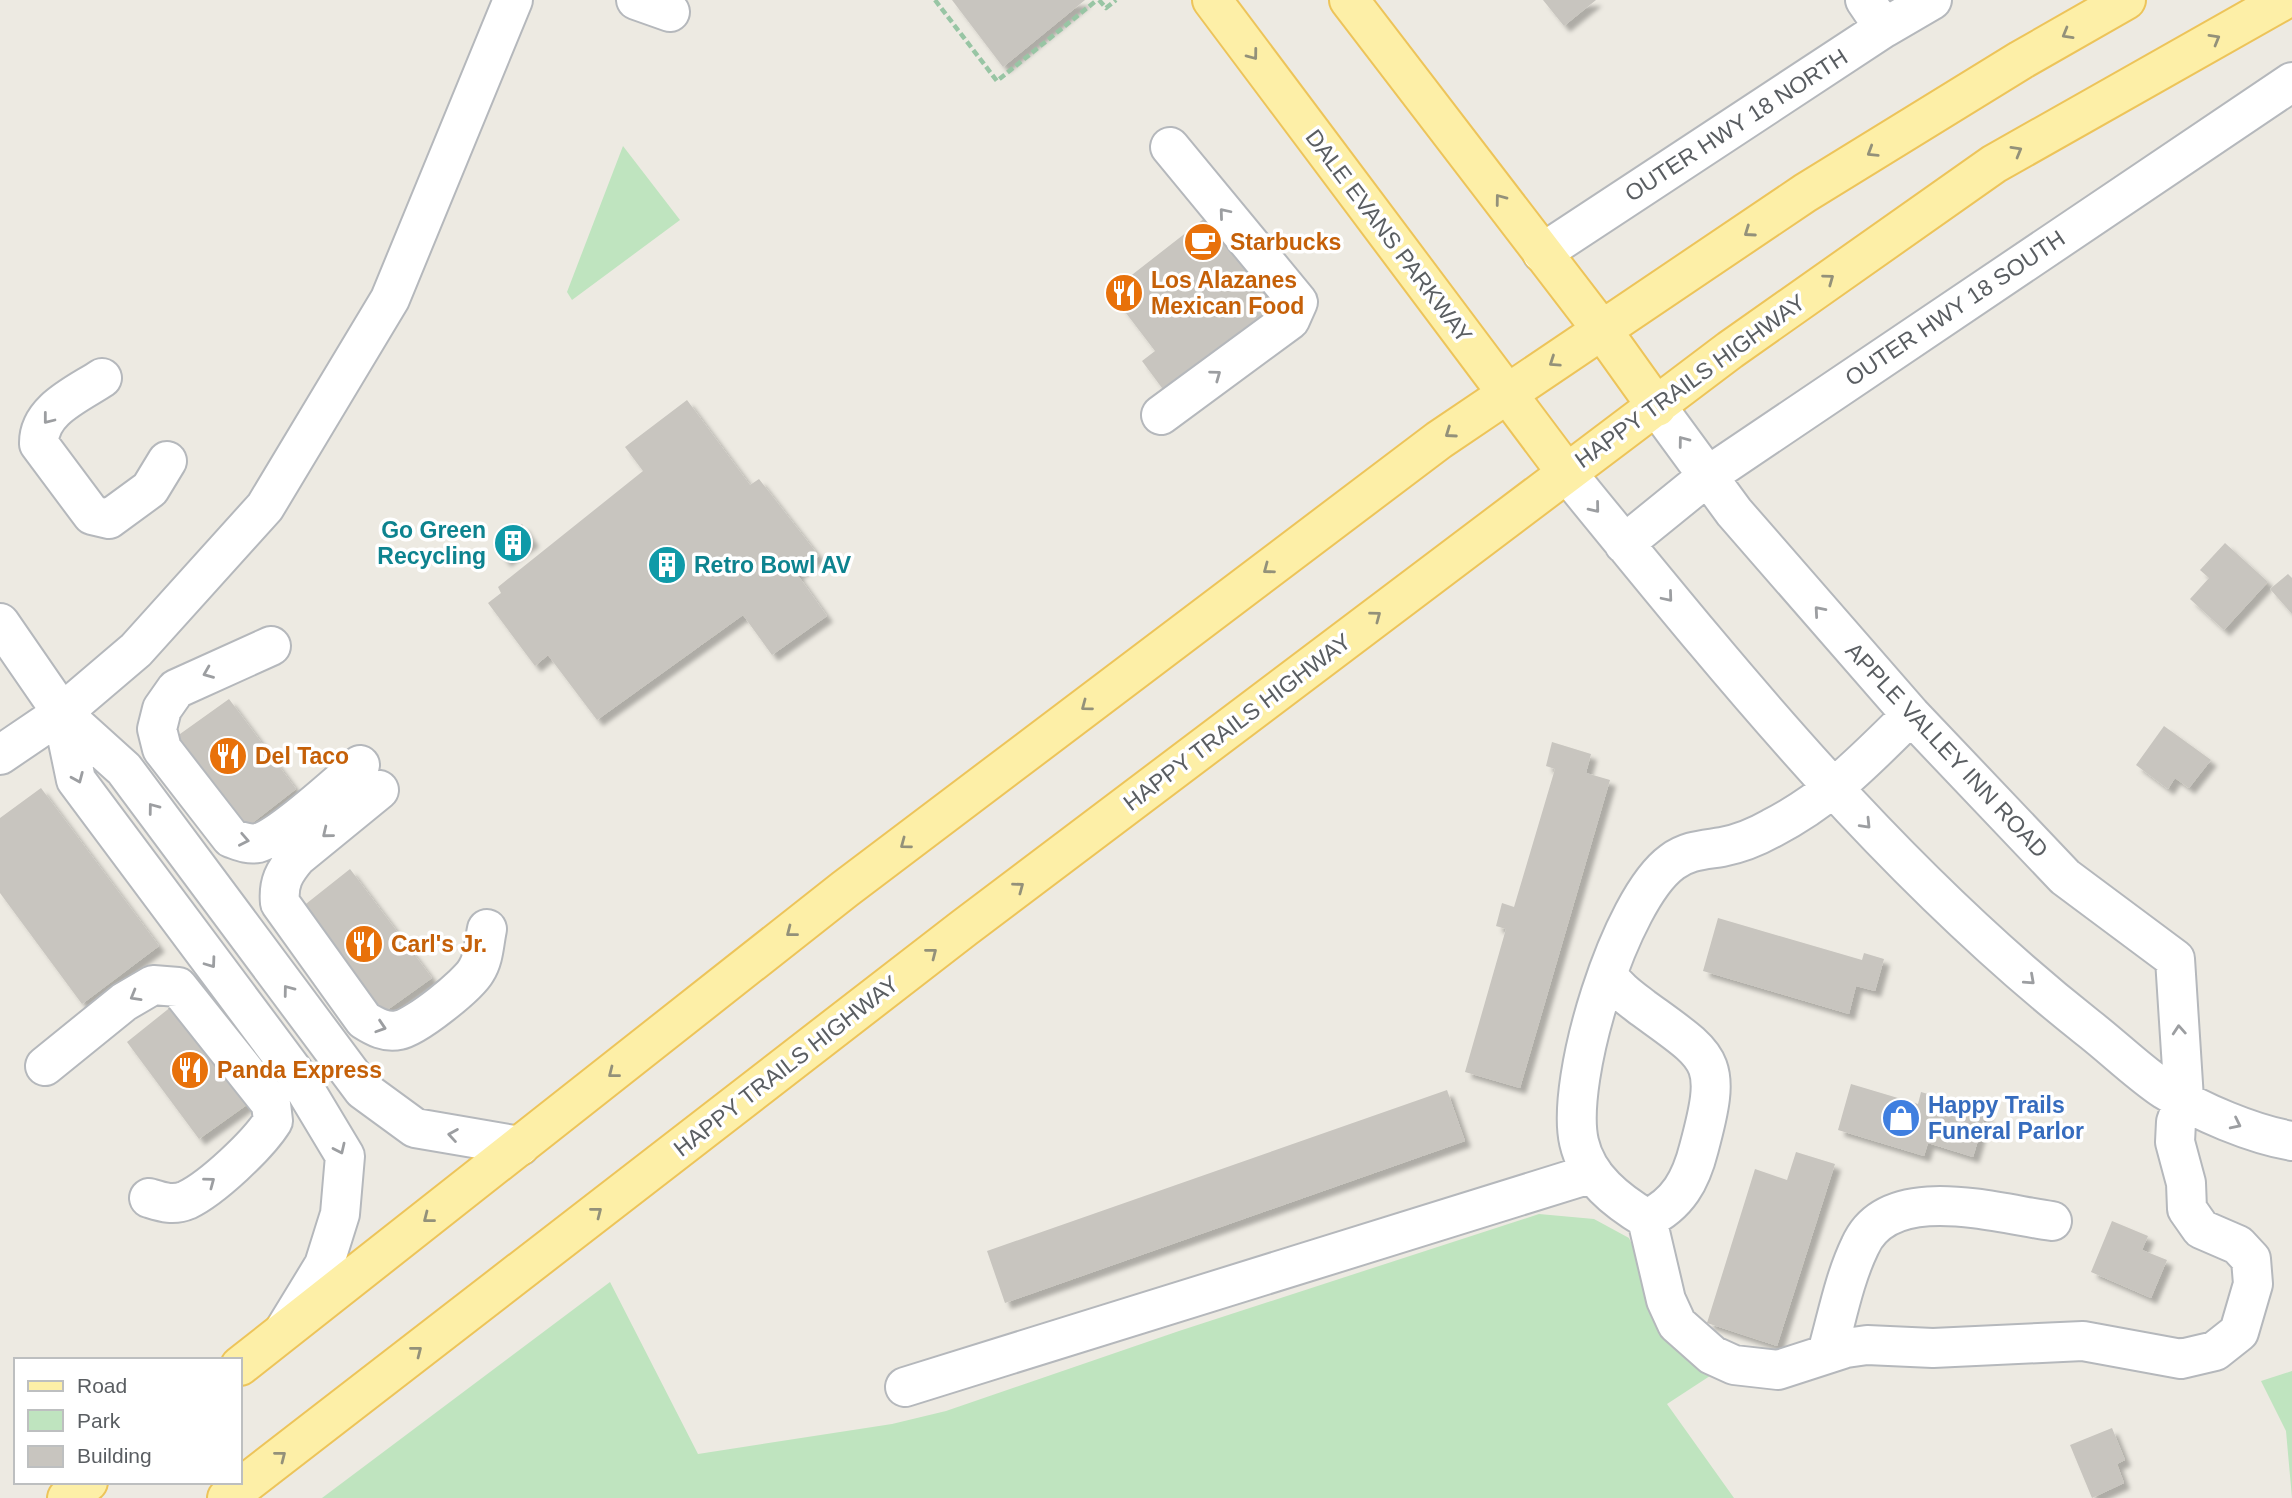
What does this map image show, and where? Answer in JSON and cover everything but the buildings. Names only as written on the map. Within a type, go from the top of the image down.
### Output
[{"type":"main road","name":"DALE EVANS PARKWAY","points":[[1212,0],[1566,472]]},
{"type":"main road","points":[[1349,0],[1602,330],[1657,407]]},
{"type":"main road","points":[[242,1364],[845,889],[1439,440],[1805,193],[2021,60],[2126,0]]},
{"type":"main road","name":"HAPPY TRAILS HIGHWAY","points":[[227,1498],[964,928],[1566,472],[1847,265],[1994,164],[2284,0]]},
{"type":"main road","points":[[67,1498],[85,1484]]},
{"type":"street","points":[[0,755],[62,713],[136,650],[265,508],[390,299],[513,0]]},
{"type":"street","name":"OUTER HWY 18 NORTH","points":[[1542,253],[1874,14],[1932,0]]},
{"type":"street","name":"OUTER HWY 18 SOUTH","points":[[1624,544],[1709,475],[2292,82]]},
{"type":"street","points":[[1161,415],[1290,320],[1298,302],[1170,147]]},
{"type":"street","points":[[102,378],[53,411],[38,433],[39,444],[92,514],[109,519],[150,489],[167,461]]},
{"type":"street","name":"APPLE VALLEY INN ROAD","points":[[1647,1219],[1666,1300],[1677,1324],[1693,1340],[1734,1365],[1756,1370],[1778,1370],[1827,1353],[1867,1345],[1933,1348],[2083,1341],[2181,1359],[2215,1352],[2239,1332],[2253,1284],[2251,1259],[2238,1245],[2201,1229],[2187,1209],[2186,1183],[2175,1142],[2176,1122],[2184,1098],[2175,959],[2065,877],[1911,715],[1734,512],[1657,407]]},
{"type":"street","points":[[1566,472],[1834,790],[1927,888],[2050,997],[2166,1090],[2259,1135],[2292,1141]]},
{"type":"street","points":[[0,624],[62,713],[124,769],[363,1090],[415,1128],[520,1146]]},
{"type":"street","points":[[271,646],[176,689],[162,709],[157,729],[162,749],[231,838],[244,843],[259,842],[370,778],[286,869],[279,886],[280,903],[364,1020],[377,1028],[397,1031],[414,1025],[475,974],[482,960],[487,929]]},
{"type":"street","points":[[62,713],[76,780],[297,1076],[345,1156],[340,1214],[324,1265],[282,1334]]},
{"type":"street","points":[[1608,975],[1614,985],[1632,1000],[1692,1043],[1708,1062],[1712,1073],[1704,1133],[1686,1185],[1672,1203],[1647,1219],[1618,1198],[1593,1173],[1579,1143],[1576,1098],[1588,1041],[1608,975],[1634,909],[1671,863],[1695,851],[1724,846],[1771,829],[1834,790],[1911,715]]},
{"type":"street","points":[[45,1066],[134,996],[153,985],[178,987],[271,1104],[273,1121],[262,1139],[230,1167],[187,1200],[168,1204],[149,1198]]},
{"type":"street","points":[[905,1387],[1593,1173]]},
{"type":"street","points":[[1827,1353],[1861,1243],[1897,1211],[1924,1204],[2052,1221]]},
{"type":"path","points":[[935,0],[997,81],[1098,0],[1106,8],[1116,0]]},
{"type":"green space","points":[[623,146],[680,220],[572,300],[567,292]]},
{"type":"green space","points":[[1539,1214],[1594,1219],[1629,1238],[1647,1278],[1716,1372],[1667,1404],[1734,1498],[322,1498],[610,1282],[698,1454],[892,1424],[946,1411],[1179,1331]]},
{"type":"green space","points":[[2292,1371],[2292,1498],[2286,1431],[2261,1381]]},
{"type":"place","name":"Starbucks","points":[[1203,242]]},
{"type":"place","name":"Los Alazanes Mexican Food","points":[[1124,293]]},
{"type":"place","name":"Go Green Recycling","points":[[513,543]]},
{"type":"place","name":"Retro Bowl AV","points":[[667,565]]},
{"type":"place","name":"Del Taco","points":[[228,756]]},
{"type":"place","name":"Carl's Jr.","points":[[364,944]]},
{"type":"place","name":"Panda Express","points":[[190,1070]]},
{"type":"place","name":"Happy Trails Funeral Parlor","points":[[1901,1118]]}]
